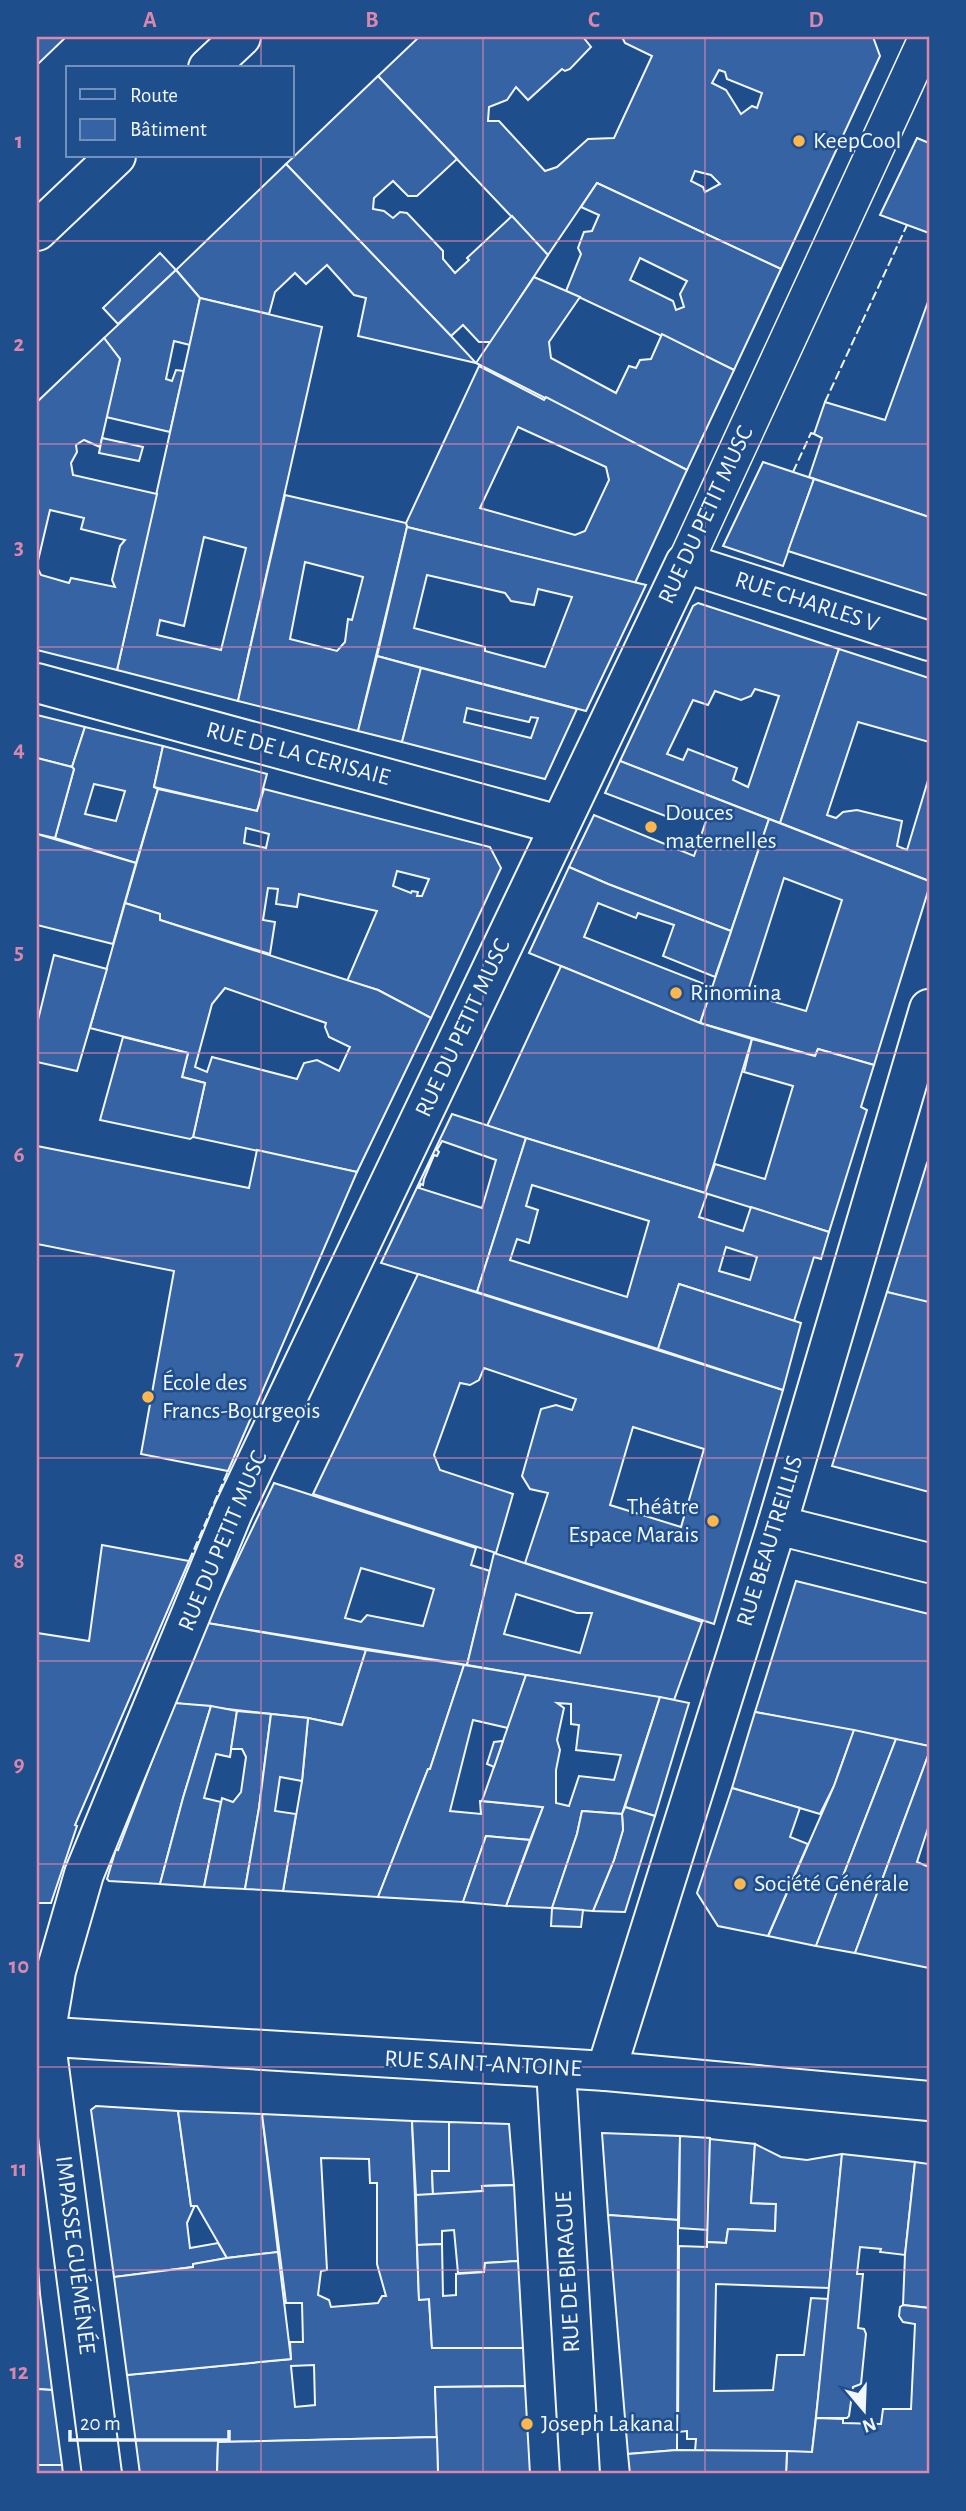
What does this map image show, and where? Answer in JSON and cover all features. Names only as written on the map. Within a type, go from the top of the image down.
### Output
[{"type":"street","points":[[210,66],[241,37]]},
{"type":"street","name":"RUE DU PETIT MUSC","points":[[41,2036],[56,1970],[84,1874],[233,1512],[685,563],[928,37]]},
{"type":"street","points":[[37,231],[114,158]]},
{"type":"street","name":"RUE CHARLES V","points":[[685,563],[929,641]]},
{"type":"street","name":"RUE DE LA CERISAIE","points":[[37,683],[559,825]]},
{"type":"street","name":"RUE BEAUTREILLIS","points":[[606,2071],[777,1525],[929,1009]]},
{"type":"street","points":[[777,1525],[929,1563]]},
{"type":"street","name":"RUE SAINT-ANTOINE","points":[[41,2036],[606,2071],[929,2101]]},
{"type":"street","name":"IMPASSE GUÉMÉNÉE","points":[[41,2036],[102,2474]]},
{"type":"street","name":"RUE DE BIRAGUE","points":[[556,2069],[580,2474]]},
{"type":"building","points":[[37,37],[66,37],[37,65]]},
{"type":"building","points":[[419,37],[583,37],[591,47],[570,69],[562,69],[528,100],[516,87],[507,100],[489,107],[488,121],[499,121],[545,171],[557,167],[588,139],[614,138],[652,56],[625,43],[622,37],[873,37],[880,56],[781,269],[597,183],[548,255],[378,76]],"holes":[[[719,70],[725,72],[727,79],[762,93],[757,108],[752,106],[741,114],[726,90],[712,83]],[[695,171],[711,175],[720,184],[705,192],[703,187],[691,181]]]},
{"type":"building","points":[[378,76],[457,159],[417,196],[408,196],[393,181],[374,198],[373,209],[384,211],[393,218],[400,212],[407,213],[443,251],[443,259],[455,273],[469,260],[467,258],[512,216],[548,255],[491,342],[479,342],[463,325],[451,336],[286,164]]},
{"type":"building","points":[[917,138],[929,143],[929,233],[880,215]]},
{"type":"building","points":[[286,164],[476,363],[358,336],[366,298],[354,295],[327,265],[306,284],[295,273],[275,292],[269,314],[200,298],[176,270]]},
{"type":"building","points":[[597,183],[781,269],[734,370],[566,291],[581,254],[578,248],[584,232],[592,231],[599,215],[581,207]],"holes":[[[640,258],[687,281],[680,294],[684,307],[676,310],[673,301],[630,280]]]},
{"type":"building","points":[[160,253],[176,270],[118,324],[103,308]]},
{"type":"building","points":[[176,270],[200,298],[190,345],[174,341],[166,379],[172,381],[176,370],[184,371],[170,432],[106,417],[120,359],[104,338]]},
{"type":"building","points":[[534,277],[580,297],[549,342],[551,358],[616,393],[629,366],[636,368],[640,360],[651,359],[662,334],[734,370],[687,470],[476,363]]},
{"type":"building","points":[[200,298],[322,327],[238,701],[117,670]],"holes":[[[204,537],[246,548],[221,650],[157,635],[160,620],[184,626]]]},
{"type":"building","points":[[929,299],[929,517],[809,477],[822,438],[814,434],[825,402],[885,420]]},
{"type":"building","points":[[104,338],[120,359],[100,447],[84,440],[76,445],[77,452],[71,463],[73,475],[157,494],[117,670],[37,650],[37,567],[41,575],[69,583],[71,578],[115,587],[112,580],[120,546],[125,540],[81,529],[84,518],[50,510],[37,565],[37,402]]},
{"type":"building","points":[[479,366],[544,400],[546,397],[687,470],[635,583],[407,527],[406,523]],"holes":[[[518,427],[606,467],[609,480],[585,531],[575,535],[480,508]]]},
{"type":"building","points":[[102,438],[143,447],[139,461],[99,453]]},
{"type":"building","points":[[763,462],[814,479],[783,566],[723,546]]},
{"type":"building","points":[[814,479],[929,517],[929,596],[788,551]]},
{"type":"building","points":[[285,495],[406,523],[358,731],[238,701]],"holes":[[[305,562],[363,577],[352,620],[348,619],[345,642],[337,651],[290,639]]]},
{"type":"building","points":[[407,527],[646,585],[586,711],[377,656]],"holes":[[[427,575],[505,593],[511,601],[534,605],[538,589],[572,597],[545,667],[414,628]]]},
{"type":"building","points":[[698,603],[839,649],[780,823],[620,761],[693,606]],"holes":[[[755,689],[779,696],[748,787],[733,780],[737,768],[688,749],[683,760],[667,754],[693,700],[708,705],[715,691],[741,700],[751,696]]]},
{"type":"building","points":[[839,649],[929,678],[929,742],[858,722],[827,815],[836,818],[843,812],[857,810],[902,821],[897,846],[907,850],[929,777],[929,881],[780,823]]},
{"type":"building","points":[[377,656],[421,668],[402,742],[358,731]]},
{"type":"building","points":[[421,668],[577,709],[545,779],[402,742]],"holes":[[[467,708],[529,722],[531,717],[538,718],[531,738],[464,722]]]},
{"type":"building","points":[[37,715],[85,727],[72,767],[37,758]]},
{"type":"building","points":[[85,727],[163,746],[154,787],[158,789],[136,863],[55,838],[74,769],[72,767]],"holes":[[[94,784],[125,791],[116,821],[85,814]]]},
{"type":"building","points":[[163,746],[267,774],[257,811],[154,787]]},
{"type":"building","points":[[37,758],[74,769],[55,838],[37,834]]},
{"type":"building","points":[[620,761],[769,819],[731,931],[569,867],[594,815],[694,856],[707,818],[672,805],[668,817],[605,793]]},
{"type":"building","points":[[158,789],[257,811],[264,789],[490,847],[501,868],[431,1018],[378,990],[347,981],[377,911],[299,894],[297,907],[276,904],[278,889],[268,888],[263,920],[275,922],[270,954],[160,920],[160,914],[125,903]],"holes":[[[246,828],[269,834],[266,848],[244,843]],[[397,871],[429,879],[422,896],[417,896],[418,892],[411,893],[393,886]]]},
{"type":"building","points":[[769,819],[929,881],[874,1065],[818,1049],[815,1056],[700,1023]],"holes":[[[784,878],[842,900],[806,1011],[747,994]]]},
{"type":"building","points":[[37,834],[136,863],[113,944],[37,925]]},
{"type":"building","points":[[569,867],[731,931],[715,977],[663,956],[674,925],[638,913],[636,918],[598,903],[584,937],[712,987],[700,1023],[529,953]]},
{"type":"building","points":[[125,903],[160,914],[160,920],[378,990],[431,1018],[357,1172],[193,1137],[205,1083],[182,1077],[188,1053],[90,1028]],"holes":[[[225,988],[326,1023],[329,1037],[350,1047],[339,1071],[317,1060],[304,1063],[297,1079],[212,1057],[207,1072],[195,1067],[212,1004]]]},
{"type":"building","points":[[54,955],[107,969],[77,1071],[37,1062],[37,1024]]},
{"type":"building","points":[[561,966],[700,1023],[752,1039],[705,1193],[487,1126]]},
{"type":"building","points":[[123,1037],[188,1053],[182,1077],[205,1083],[193,1137],[190,1139],[100,1120]]},
{"type":"building","points":[[752,1039],[815,1056],[818,1049],[874,1065],[861,1107],[867,1110],[829,1232],[705,1193],[715,1164],[765,1179],[793,1086],[744,1072]]},
{"type":"building","points":[[452,1114],[526,1138],[477,1292],[381,1263]],"holes":[[[442,1141],[496,1160],[482,1208],[419,1188],[423,1185]]]},
{"type":"building","points":[[526,1138],[705,1193],[707,1194],[699,1217],[743,1231],[751,1207],[829,1232],[821,1259],[814,1257],[794,1321],[679,1284],[658,1349],[477,1292]],"holes":[[[532,1185],[649,1221],[627,1297],[510,1260],[517,1239],[529,1243],[538,1210],[526,1206]],[[726,1247],[757,1257],[750,1280],[719,1271]]]},
{"type":"building","points":[[37,1146],[249,1188],[257,1150],[357,1172],[228,1471],[141,1454],[174,1271],[37,1244]]},
{"type":"building","points":[[927,1163],[929,1302],[926,1303],[887,1292]]},
{"type":"building","points":[[418,1274],[783,1390],[714,1624],[525,1563],[548,1493],[530,1489],[522,1476],[541,1409],[556,1405],[572,1410],[576,1399],[484,1368],[479,1380],[470,1385],[460,1383],[434,1455],[440,1470],[513,1494],[496,1553],[313,1494]],"holes":[[[633,1427],[704,1449],[681,1527],[610,1505]]]},
{"type":"building","points":[[679,1284],[801,1323],[783,1390],[658,1349]]},
{"type":"building","points":[[887,1292],[929,1302],[929,1492],[832,1466]]},
{"type":"building","points":[[274,1483],[476,1548],[471,1565],[490,1571],[467,1665],[207,1623]],"holes":[[[361,1568],[434,1589],[423,1626],[367,1615],[361,1622],[345,1618]]]},
{"type":"building","points":[[102,1545],[189,1561],[75,1825],[77,1826],[51,1903],[37,1903],[37,1633],[89,1641]]},
{"type":"building","points":[[494,1553],[702,1622],[674,1700],[467,1665]],"holes":[[[516,1594],[577,1613],[592,1613],[580,1653],[504,1634]]]},
{"type":"building","points":[[796,1581],[929,1614],[929,1746],[755,1712]]},
{"type":"building","points":[[207,1623],[366,1650],[342,1725],[308,1718],[174,1703]]},
{"type":"building","points":[[366,1650],[464,1665],[430,1769],[378,1897],[283,1891],[302,1781],[308,1718],[342,1725]]},
{"type":"building","points":[[464,1665],[526,1675],[508,1728],[473,1720],[450,1811],[481,1814],[480,1801],[543,1807],[530,1840],[486,1836],[463,1902],[378,1897],[430,1769]]},
{"type":"building","points":[[526,1675],[660,1697],[622,1814],[582,1811],[552,1908],[506,1906],[543,1807],[482,1801]],"holes":[[[557,1703],[571,1704],[571,1724],[579,1725],[576,1750],[621,1755],[614,1780],[579,1776],[569,1806],[556,1803],[556,1770],[560,1750],[557,1740],[564,1708]]]},
{"type":"building","points":[[660,1697],[689,1703],[655,1816],[625,1807]]},
{"type":"building","points":[[174,1703],[211,1706],[160,1884],[109,1881],[107,1879],[116,1849],[118,1850]]},
{"type":"building","points":[[211,1706],[237,1711],[230,1757],[216,1754],[204,1798],[221,1802],[204,1887],[160,1884],[183,1798]]},
{"type":"building","points":[[237,1711],[271,1714],[245,1889],[204,1887],[222,1798],[233,1802],[241,1792],[246,1757],[242,1749],[231,1749]]},
{"type":"building","points":[[755,1712],[854,1730],[834,1786],[820,1814],[732,1788]]},
{"type":"building","points":[[271,1714],[308,1718],[302,1781],[280,1777],[275,1811],[296,1814],[283,1891],[245,1889]]},
{"type":"building","points":[[854,1730],[896,1739],[816,1946],[768,1936],[834,1786]]},
{"type":"building","points":[[896,1739],[929,1746],[929,1753],[855,1953],[816,1946]]},
{"type":"building","points":[[503,1741],[494,1767],[487,1764],[494,1742]]},
{"type":"building","points":[[929,1753],[929,1825],[917,1862],[929,1867],[929,1968],[855,1953]]},
{"type":"building","points":[[732,1788],[800,1808],[790,1837],[808,1844],[768,1936],[718,1926],[697,1893]]},
{"type":"building","points":[[625,1807],[655,1816],[625,1912],[593,1911],[614,1860],[623,1830],[622,1814]]},
{"type":"building","points":[[582,1811],[622,1814],[623,1830],[614,1860],[593,1911],[552,1908],[577,1834]]},
{"type":"building","points":[[486,1836],[530,1840],[506,1906],[463,1902]]},
{"type":"building","points":[[552,1908],[583,1910],[581,1927],[551,1926]]},
{"type":"building","points":[[96,2106],[178,2111],[191,2206],[195,2205],[187,2223],[190,2248],[218,2243],[227,2258],[193,2264],[193,2267],[114,2277],[91,2110]]},
{"type":"building","points":[[178,2111],[262,2114],[278,2252],[227,2258],[197,2206],[191,2206]]},
{"type":"building","points":[[262,2114],[412,2121],[419,2300],[429,2299],[432,2348],[523,2348],[525,2386],[435,2387],[437,2437],[218,2442],[217,2474],[140,2474],[127,2375],[291,2359],[290,2342],[303,2342],[302,2303],[286,2303]],"holes":[[[321,2158],[369,2159],[370,2183],[377,2183],[377,2264],[386,2296],[382,2296],[378,2303],[331,2307],[329,2300],[318,2295],[321,2271],[327,2270]],[[314,2365],[315,2405],[295,2407],[291,2366]]]},
{"type":"building","points":[[412,2121],[449,2122],[449,2171],[432,2171],[433,2195],[416,2195]]},
{"type":"building","points":[[449,2122],[509,2124],[514,2185],[482,2186],[483,2191],[433,2195],[432,2171],[449,2171]]},
{"type":"building","points":[[602,2133],[680,2136],[678,2220],[608,2215]]},
{"type":"building","points":[[680,2136],[710,2138],[708,2230],[679,2228]]},
{"type":"building","points":[[710,2139],[755,2144],[751,2203],[776,2204],[775,2231],[728,2229],[726,2243],[707,2242]]},
{"type":"building","points":[[755,2144],[781,2157],[807,2160],[842,2154],[829,2288],[716,2284],[714,2391],[773,2390],[777,2355],[804,2355],[811,2298],[829,2299],[812,2452],[695,2451],[696,2439],[687,2439],[687,2431],[678,2432],[679,2246],[707,2247],[707,2242],[726,2243],[728,2229],[775,2231],[776,2204],[751,2203]]},
{"type":"building","points":[[842,2154],[915,2162],[905,2255],[860,2247],[857,2274],[863,2274],[858,2328],[864,2329],[866,2334],[861,2384],[853,2387],[849,2416],[816,2418]]},
{"type":"building","points":[[915,2162],[929,2164],[929,2308],[903,2305],[905,2255]]},
{"type":"building","points":[[514,2185],[518,2261],[485,2263],[484,2272],[458,2273],[454,2230],[442,2231],[442,2244],[417,2245],[416,2195],[483,2191],[482,2186]]},
{"type":"building","points":[[608,2215],[678,2220],[677,2450],[628,2454]]},
{"type":"building","points":[[442,2244],[443,2296],[456,2295],[456,2274],[484,2272],[485,2263],[518,2261],[523,2348],[432,2348],[429,2299],[419,2300],[417,2245]]},
{"type":"building","points":[[37,2252],[40,2294],[37,2294]]},
{"type":"building","points":[[278,2252],[291,2359],[127,2375],[114,2277]]},
{"type":"building","points":[[37,2294],[40,2294],[52,2390],[37,2389]]},
{"type":"building","points":[[903,2305],[929,2308],[929,2474],[786,2474],[787,2451],[812,2452],[816,2418],[843,2419],[843,2423],[881,2424],[883,2409],[911,2409],[915,2324],[903,2322],[899,2316],[900,2307]]},
{"type":"building","points":[[525,2386],[530,2474],[438,2474],[435,2387]]},
{"type":"building","points":[[37,2389],[52,2390],[62,2465],[37,2465]]},
{"type":"building","points":[[437,2437],[438,2474],[217,2474],[218,2442]]},
{"type":"building","points":[[677,2450],[787,2451],[786,2474],[630,2474],[628,2454]]},
{"type":"building","points":[[37,2465],[62,2465],[63,2474],[37,2474]]},
{"type":"fence","points":[[825,402],[907,225]]},
{"type":"fence","points":[[793,472],[811,433],[814,434]]},
{"type":"fence","points":[[189,1561],[228,1471]]},
{"type":"place","name":"KeepCool","points":[[799,141]]},
{"type":"place","name":"Douces maternelles","points":[[651,827]]},
{"type":"place","name":"Rinomina","points":[[676,993]]},
{"type":"place","name":"École des Francs-Bourgeois","points":[[148,1397]]},
{"type":"place","name":"Théâtre Espace Marais","points":[[713,1521]]},
{"type":"place","name":"Société Générale","points":[[740,1884]]},
{"type":"place","name":"Joseph Lakanal","points":[[527,2424]]}]
